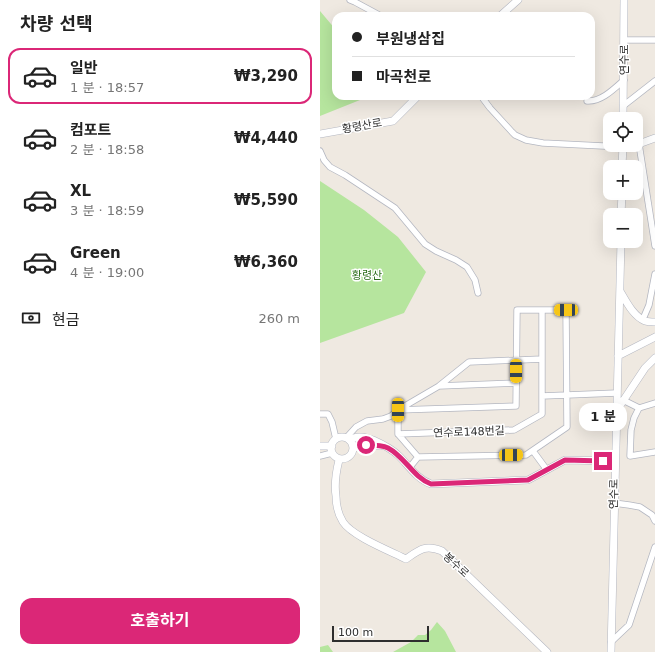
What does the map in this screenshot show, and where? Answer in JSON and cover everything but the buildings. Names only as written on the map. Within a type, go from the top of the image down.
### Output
[{"type":"street","points":[[504,12],[518,0]]},
{"type":"street","name":"연수로","points":[[623,112],[624,0]]},
{"type":"street","points":[[354,1],[374,12]]},
{"type":"street","points":[[624,40],[655,40]]},
{"type":"street","points":[[587,101],[599,99],[624,80]]},
{"type":"street","points":[[623,106],[655,81]]},
{"type":"street","name":"황령산로","points":[[320,134],[393,121],[414,100]]},
{"type":"street","points":[[484,100],[515,135],[526,140],[542,143],[603,145]]},
{"type":"street","points":[[643,142],[655,138]]},
{"type":"street","points":[[320,151],[324,160],[330,167],[345,175],[395,208],[426,244],[436,251],[467,267],[475,280],[478,293]]},
{"type":"street","points":[[637,152],[655,246]]},
{"type":"street","name":"연수로","points":[[610,652],[620,248]]},
{"type":"street","points":[[643,319],[649,305],[655,274]]},
{"type":"street","points":[[619,290],[628,305],[637,315],[645,321],[655,322]]},
{"type":"street","points":[[398,410],[516,406],[517,310],[566,310],[567,427],[526,455],[418,457]]},
{"type":"street","name":"연수로148번길","points":[[398,434],[514,430],[542,414],[542,310]]},
{"type":"street","points":[[618,356],[655,338]]},
{"type":"street","points":[[616,410],[645,368],[655,358]]},
{"type":"street","points":[[348,439],[356,427],[367,421],[383,419],[391,416],[398,410],[439,386],[469,362],[542,359]]},
{"type":"street","points":[[439,386],[516,383]]},
{"type":"street","points":[[542,396],[617,393]]},
{"type":"street","points":[[623,400],[639,408],[655,403]]},
{"type":"street","points":[[639,408],[634,418],[631,430],[630,456],[655,452]]},
{"type":"street","points":[[398,410],[398,434],[418,457]]},
{"type":"street","points":[[320,414],[328,414],[332,422],[336,439]]},
{"type":"street","points":[[348,439],[352,443],[352,453],[345,460],[339,460],[335,457],[332,450],[332,443],[336,439],[341,437],[348,439],[360,436],[366,437],[380,443],[397,454],[421,479],[431,484],[528,480],[565,460],[615,461]]},
{"type":"street","points":[[353,448],[366,445],[386,447]]},
{"type":"street","points":[[320,446],[332,450]]},
{"type":"street","points":[[320,456],[332,450]]},
{"type":"street","points":[[533,451],[547,470]]},
{"type":"street","points":[[410,467],[418,457]]},
{"type":"street","name":"봉수로","points":[[339,460],[334,486],[337,507],[343,523],[355,534],[406,559],[417,551],[425,548],[438,549],[442,551],[547,652]]},
{"type":"street","points":[[614,503],[640,508],[652,515],[655,521]]},
{"type":"street","points":[[611,642],[629,625],[655,547]]},
{"type":"green space","points":[[320,11],[332,25],[332,100],[360,100],[320,116]]},
{"type":"green space","name":"황령산","points":[[320,181],[364,210],[398,237],[426,272],[404,313],[320,343]]},
{"type":"green space","points":[[437,622],[445,631],[456,652],[393,652],[411,642],[418,635],[425,635]]},
{"type":"green space","points":[[328,645],[333,652],[320,652],[320,647]]},
{"type":"route","points":[[366,445],[386,447],[397,454],[421,479],[431,484],[528,480],[565,460],[603,461]]}]
